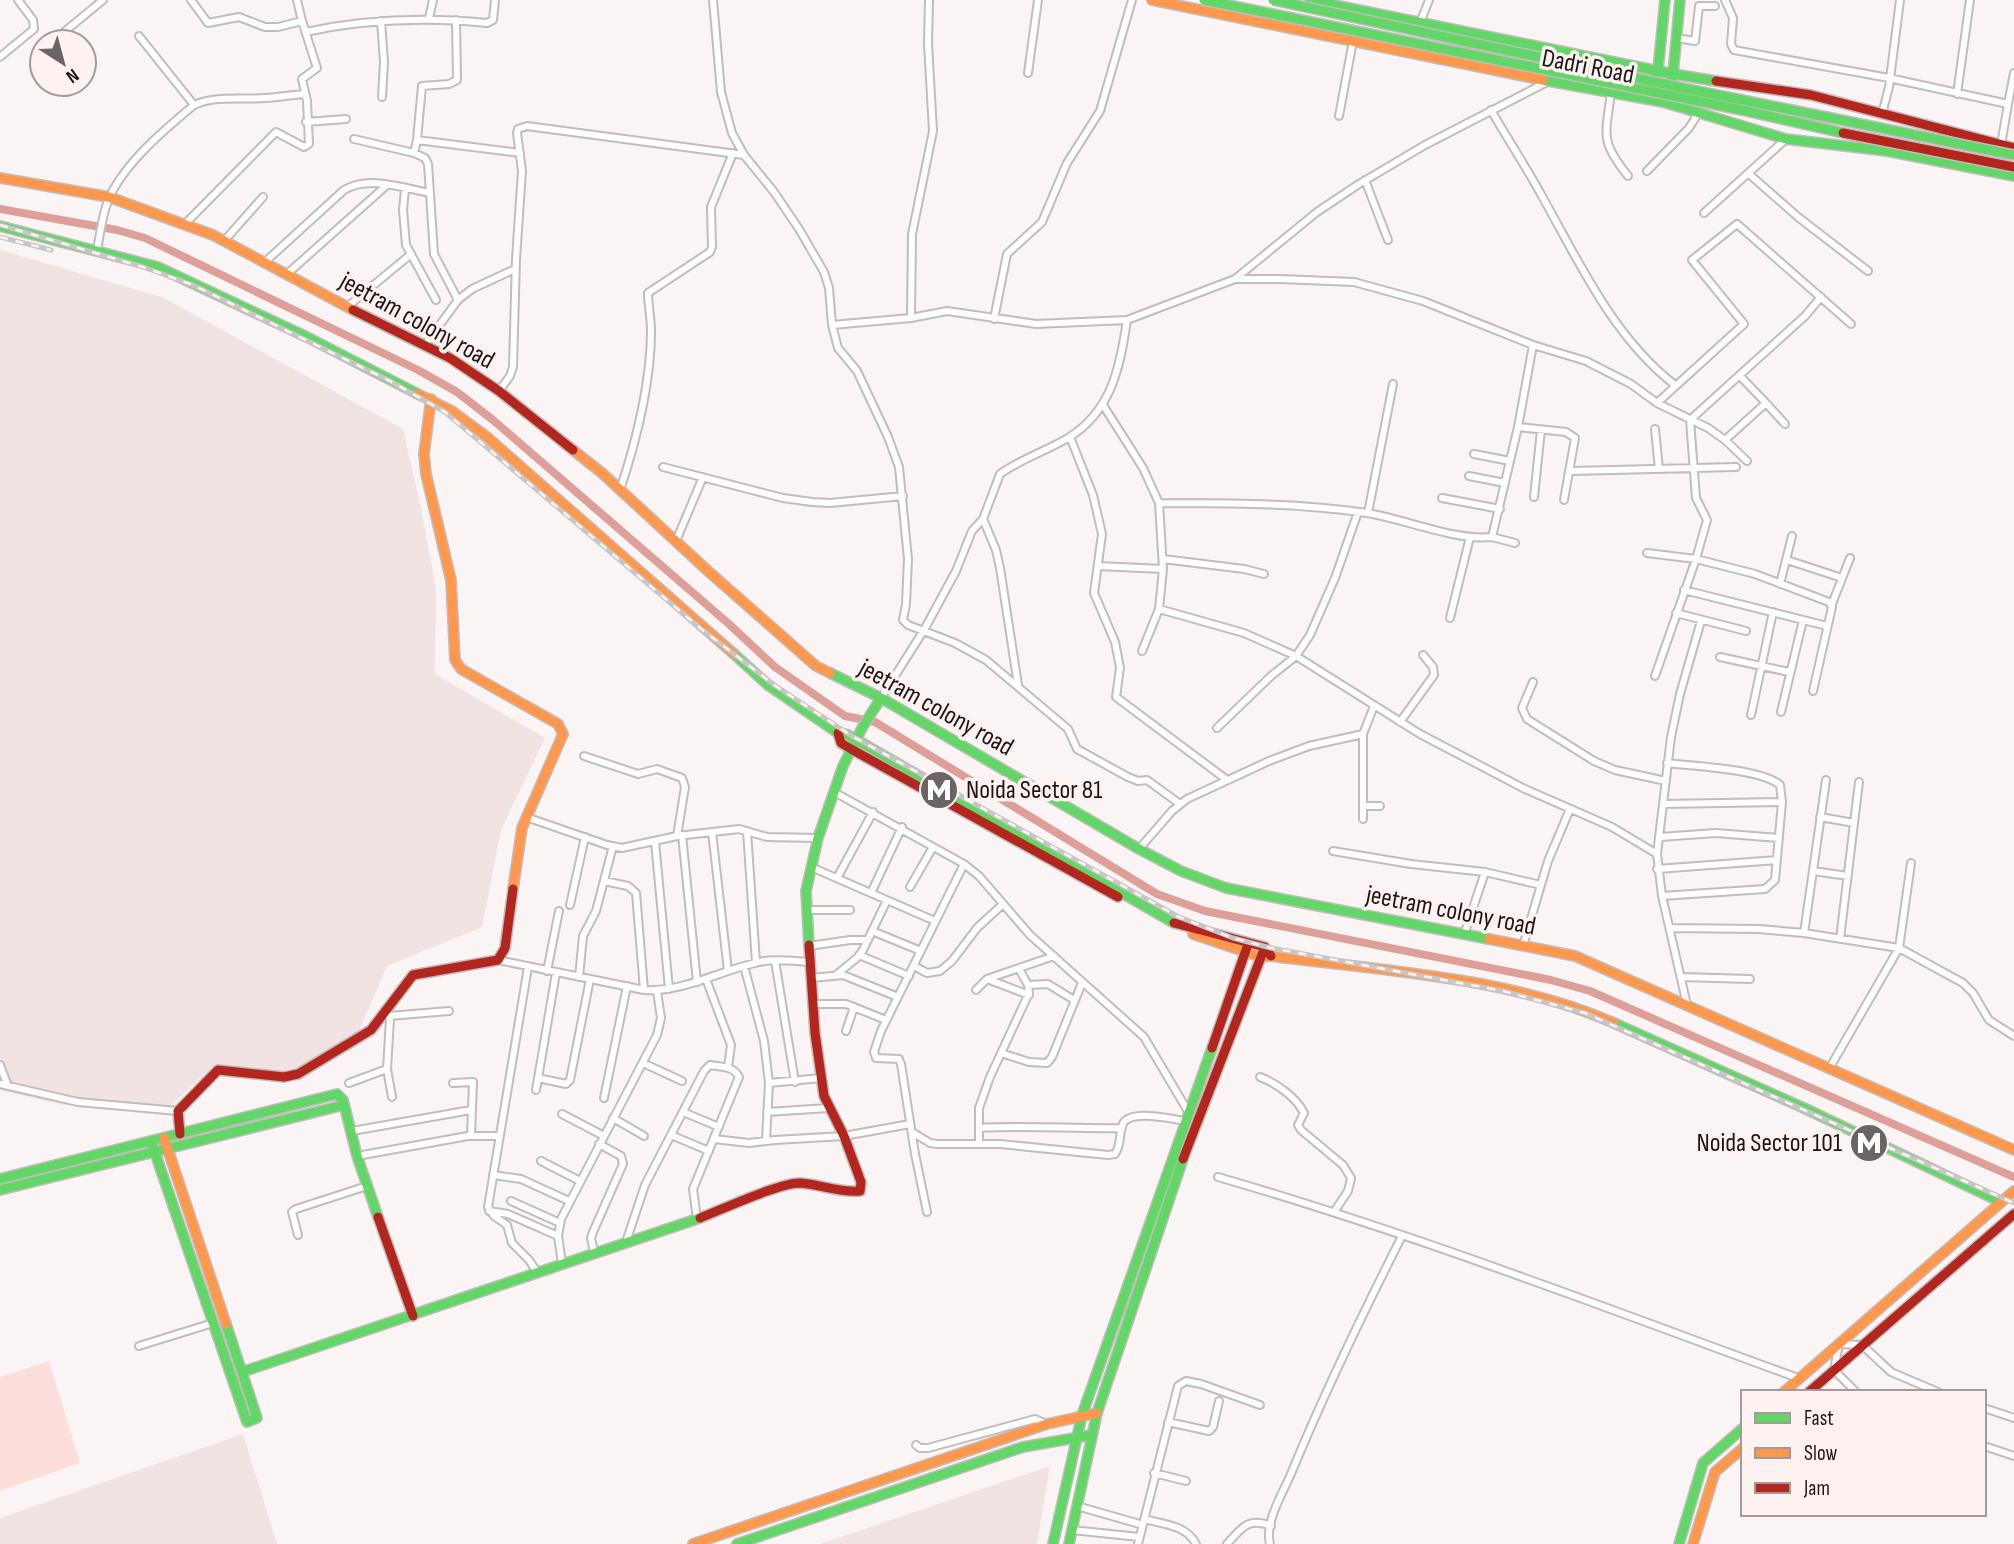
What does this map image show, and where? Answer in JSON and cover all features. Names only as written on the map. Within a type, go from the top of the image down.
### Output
[{"type":"street","points":[[0,57],[34,29],[33,20],[18,0]]},
{"type":"street","points":[[69,28],[103,0]]},
{"type":"street","points":[[191,0],[208,23],[239,17],[265,27],[278,27],[302,21]]},
{"type":"street","points":[[185,224],[275,132],[307,147],[309,144],[302,79],[317,68],[297,0]]},
{"type":"street","points":[[429,18],[433,0]]},
{"type":"street","points":[[306,32],[345,24],[429,18],[490,22],[494,16],[495,0]]},
{"type":"street","points":[[713,0],[725,115],[732,133],[744,155],[781,203],[824,272],[839,352],[857,371],[888,437],[901,475],[908,559],[903,620],[908,625],[971,650],[1018,685],[1068,729],[1077,748],[1128,777],[1138,781],[1147,780],[1180,804]]},
{"type":"street","points":[[911,318],[912,233],[933,131],[928,44],[929,0]]},
{"type":"street","points":[[1028,73],[1038,0]]},
{"type":"street","points":[[994,319],[1007,254],[1042,222],[1067,163],[1100,111],[1132,0]]},
{"type":"street","name":"Dadri Road","points":[[1152,0],[1444,61],[1663,102],[1786,139],[1887,150],[2014,176]]},
{"type":"street","points":[[1204,0],[1608,82],[1871,140],[2014,167]]},
{"type":"street","points":[[1273,0],[1678,87],[2014,155]]},
{"type":"street","name":"Dadri Road","points":[[1310,0],[1672,74],[1811,95],[2014,148]]},
{"type":"street","points":[[1420,23],[1429,0]]},
{"type":"street","points":[[1647,100],[1658,70],[1665,0]]},
{"type":"street","points":[[1663,102],[1672,74],[1680,0]]},
{"type":"street","points":[[1725,0],[1733,18],[1731,44],[1734,50],[1889,78],[2008,104]]},
{"type":"street","points":[[1882,114],[1900,0]]},
{"type":"street","points":[[1957,94],[1969,0]]},
{"type":"street","points":[[1676,38],[1695,41],[1699,6],[1715,6]]},
{"type":"street","points":[[414,153],[420,89],[422,86],[450,84],[457,80],[456,20]]},
{"type":"street","points":[[381,21],[384,62],[382,97]]},
{"type":"street","points":[[139,36],[194,105]]},
{"type":"street","points":[[1339,116],[1353,41]]},
{"type":"street","points":[[2001,145],[2014,73]]},
{"type":"street","points":[[832,325],[911,318],[947,311],[1036,324],[1127,320],[1235,279],[1331,201],[1491,110],[1551,80]]},
{"type":"street","points":[[1611,92],[1606,143],[1609,152],[1628,176]]},
{"type":"street","points":[[98,246],[109,197],[141,154],[194,105],[222,99],[266,98],[305,93]]},
{"type":"street","points":[[1491,110],[1625,337],[1652,367],[1675,385]]},
{"type":"street","points":[[1647,171],[1689,128],[1696,117],[1693,110]]},
{"type":"street","points":[[306,122],[346,119]]},
{"type":"street","points":[[499,391],[513,367],[515,269],[522,171],[518,129],[527,126],[744,155]]},
{"type":"street","points":[[354,139],[425,158],[434,254],[458,300]]},
{"type":"street","points":[[1704,213],[1786,139]]},
{"type":"street","points":[[417,140],[520,153]]},
{"type":"street","points":[[620,490],[641,413],[651,330],[648,293],[710,252],[710,208],[733,153]]},
{"type":"street","points":[[1749,174],[1798,217],[1868,271]]},
{"type":"street","name":"jeetram colony road","points":[[0,178],[109,197],[185,224],[225,240],[347,307],[450,358],[499,391],[620,490],[816,666],[881,698],[1181,871],[1226,888],[1575,956],[2014,1150]]},
{"type":"street","points":[[1365,180],[1388,240]]},
{"type":"street","points":[[265,262],[344,190],[357,183],[430,193]]},
{"type":"street","points":[[287,274],[387,185]]},
{"type":"street","points":[[405,189],[406,245],[436,300]]},
{"type":"street","points":[[225,240],[263,197]]},
{"type":"street","points":[[1657,403],[1744,324],[1692,260],[1737,224],[1851,324]]},
{"type":"street","points":[[0,226],[98,246],[158,267],[452,411],[487,437],[768,685],[838,733],[841,743],[853,744],[1164,923],[1266,953],[1453,979],[1549,998],[1594,1014],[1804,1108],[2002,1201]]},
{"type":"street","points":[[347,307],[410,255]]},
{"type":"street","points":[[425,345],[458,300],[487,281],[515,269]]},
{"type":"street","points":[[1235,279],[1342,281],[1374,286],[1423,301],[1533,345],[1586,361],[1631,384],[1657,403],[1708,428],[1747,461]]},
{"type":"street","points":[[1690,420],[1805,316],[1821,297]]},
{"type":"street","points":[[242,1372],[697,1219],[790,1184],[805,1183],[850,1192],[860,1191],[861,1182],[844,1136],[828,1108],[821,1077],[813,1004],[806,891],[818,838],[853,744],[924,630],[956,571],[972,531],[983,519],[1000,474],[1070,437],[1103,405],[1108,398],[1121,357],[1127,320]]},
{"type":"street","points":[[1492,537],[1518,427],[1533,345]]},
{"type":"street","points":[[1740,376],[1785,424]]},
{"type":"street","points":[[1368,513],[1393,384]]},
{"type":"street","points":[[431,399],[425,433],[425,464],[452,587],[455,660],[461,669],[558,724],[562,729],[562,740],[519,837],[505,948],[498,960]]},
{"type":"street","points":[[1725,440],[1766,403]]},
{"type":"street","points":[[1103,405],[1143,468],[1159,503],[1163,559],[1159,609],[1142,651]]},
{"type":"street","points":[[1655,676],[1707,520],[1697,503],[1690,420]]},
{"type":"street","points":[[1518,427],[1566,432],[1575,438],[1564,500]]},
{"type":"street","points":[[1655,429],[1659,469]]},
{"type":"street","points":[[1534,497],[1541,430]]},
{"type":"street","points":[[1070,437],[1098,514],[1102,534],[1094,593],[1115,642],[1120,668],[1116,697],[1227,780]]},
{"type":"street","points":[[1474,454],[1510,461]]},
{"type":"street","points":[[663,467],[783,498],[812,502],[831,503],[903,496]]},
{"type":"street","points":[[1571,471],[1735,467]]},
{"type":"street","points":[[1469,476],[1505,483]]},
{"type":"street","points":[[676,541],[704,477]]},
{"type":"street","points":[[1442,498],[1500,509]]},
{"type":"street","points":[[1159,503],[1263,505],[1368,513],[1471,537],[1492,537],[1515,543]]},
{"type":"street","points":[[1217,728],[1296,656],[1323,611],[1358,512]]},
{"type":"street","points":[[983,519],[1000,568],[1018,685]]},
{"type":"street","points":[[1780,584],[1792,536]]},
{"type":"street","points":[[1451,618],[1471,537]]},
{"type":"street","points":[[1647,553],[1696,559],[1780,584],[1832,604]]},
{"type":"street","points":[[1813,691],[1832,604],[1850,558]]},
{"type":"street","points":[[1163,559],[1264,574]]},
{"type":"street","points":[[1787,560],[1842,578]]},
{"type":"street","points":[[1098,566],[1163,569]]},
{"type":"street","points":[[1684,590],[1827,626]]},
{"type":"street","points":[[1159,609],[1244,633],[1296,656],[1400,722],[1525,789],[1612,827],[1657,854]]},
{"type":"street","points":[[1751,715],[1773,612]]},
{"type":"street","points":[[1676,613],[1746,631]]},
{"type":"street","points":[[1782,712],[1803,620]]},
{"type":"street","points":[[1687,1005],[1662,896],[1657,854],[1667,763],[1680,694],[1701,621]]},
{"type":"street","points":[[1400,722],[1434,675],[1433,667],[1423,655]]},
{"type":"street","points":[[1720,657],[1789,672]]},
{"type":"street","points":[[1533,682],[1522,708],[1527,719],[1594,761],[1615,770],[1666,781]]},
{"type":"street","points":[[1363,819],[1363,734],[1374,706]]},
{"type":"street","points":[[1139,849],[1180,804],[1227,780],[1309,746],[1363,734]]},
{"type":"street","points":[[584,755],[638,774],[657,769],[682,778],[685,786],[679,836],[697,982]]},
{"type":"street","points":[[1662,896],[1765,889],[1774,880],[1782,802],[1780,785],[1771,779],[1728,770],[1667,763]]},
{"type":"street","points":[[1804,933],[1825,780]]},
{"type":"street","points":[[1840,939],[1859,782]]},
{"type":"street","points":[[834,792],[902,827],[964,864],[979,877],[1030,935],[1144,1037],[1187,1117]]},
{"type":"street","points":[[1664,804],[1782,802]]},
{"type":"street","points":[[1363,806],[1380,806]]},
{"type":"street","points":[[1523,946],[1548,861],[1570,809]]},
{"type":"street","points":[[837,878],[873,812]]},
{"type":"street","points":[[526,817],[613,846],[628,847],[679,836],[738,829],[767,837],[818,838]]},
{"type":"street","points":[[1821,817],[1854,823]]},
{"type":"street","points":[[871,893],[902,827]]},
{"type":"street","points":[[747,831],[756,962]]},
{"type":"street","points":[[712,832],[728,971]]},
{"type":"street","points":[[1660,837],[1716,834],[1779,838]]},
{"type":"street","points":[[570,905],[585,837]]},
{"type":"street","points":[[655,842],[669,989]]},
{"type":"street","points":[[579,977],[583,936],[596,911],[613,846]]},
{"type":"street","points":[[910,887],[933,847]]},
{"type":"street","points":[[1333,851],[1411,864],[1485,872],[1541,885]]},
{"type":"street","points":[[1657,869],[1777,860]]},
{"type":"street","points":[[1829,1069],[1899,948],[1911,863]]},
{"type":"street","points":[[927,1212],[901,1064],[899,1059],[876,1058],[874,1052],[886,1020],[964,864]]},
{"type":"street","points":[[811,867],[935,921]]},
{"type":"street","points":[[1813,871],[1848,876]]},
{"type":"street","points":[[1464,935],[1485,872]]},
{"type":"street","points":[[604,881],[628,886],[636,893],[644,990]]},
{"type":"street","points":[[836,975],[859,955],[887,900]]},
{"type":"street","points":[[914,966],[927,973],[940,971],[952,961],[977,928],[1002,905]]},
{"type":"street","points":[[807,910],[850,909]]},
{"type":"street","points":[[548,971],[559,911]]},
{"type":"street","points":[[1671,928],[1759,929],[1899,948],[1963,983],[1973,993],[1989,1020],[2014,1036]]},
{"type":"street","points":[[872,931],[921,951]]},
{"type":"street","points":[[809,946],[867,940]]},
{"type":"street","points":[[1053,1544],[1082,1415],[1247,948]]},
{"type":"street","points":[[1069,1544],[1097,1413],[1180,1166],[1266,953]]},
{"type":"street","points":[[859,955],[909,976]]},
{"type":"street","points":[[976,990],[987,979],[1054,956]]},
{"type":"street","points":[[180,1134],[178,1111],[185,1100],[218,1070],[284,1077],[298,1074],[372,1030],[387,1014],[413,975],[420,972],[498,960],[657,991],[697,982],[756,962],[810,962]]},
{"type":"street","points":[[775,961],[795,1082]]},
{"type":"street","points":[[744,966],[764,1041],[769,1083],[766,1140]]},
{"type":"street","points":[[489,1211],[498,1136],[528,967]]},
{"type":"street","points":[[979,1144],[979,1108],[1001,1053],[1029,995],[1028,985],[1019,969]]},
{"type":"street","points":[[536,1090],[556,973]]},
{"type":"street","points":[[811,978],[836,975],[854,978],[898,997]]},
{"type":"street","points":[[1681,977],[1749,979]]},
{"type":"street","points":[[538,1078],[561,1084],[569,1083],[590,979]]},
{"type":"street","points":[[706,979],[731,1045],[728,1067]]},
{"type":"street","points":[[987,979],[1029,995]]},
{"type":"street","points":[[1001,1053],[1028,1062],[1047,1063],[1052,1057],[1082,983]]},
{"type":"street","points":[[1028,985],[1048,985],[1073,1000]]},
{"type":"street","points":[[604,1098],[627,986]]},
{"type":"street","points":[[562,1263],[558,1236],[569,1201],[661,1026],[657,991]]},
{"type":"street","points":[[813,1004],[838,1003],[886,1020]]},
{"type":"street","points":[[846,1031],[854,1007]]},
{"type":"street","points":[[387,1014],[449,1011]]},
{"type":"street","points":[[387,1014],[387,1069],[392,1097]]},
{"type":"street","points":[[643,1063],[682,1081]]},
{"type":"street","points":[[0,1065],[8,1086]]},
{"type":"street","points":[[626,1242],[645,1185],[707,1067],[728,1067],[739,1077],[693,1189],[697,1219]]},
{"type":"street","points":[[349,1083],[387,1069]]},
{"type":"street","points":[[769,1083],[821,1077]]},
{"type":"street","points":[[1260,1077],[1280,1087],[1301,1108],[1304,1113],[1298,1125],[1301,1130],[1343,1165],[1351,1178],[1348,1191],[1334,1212]]},
{"type":"street","points":[[453,1083],[473,1082],[471,1136]]},
{"type":"street","points":[[0,1084],[78,1102],[178,1111]]},
{"type":"street","points":[[0,1180],[332,1094],[341,1096],[357,1156],[413,1316]]},
{"type":"street","points":[[0,1190],[344,1105]]},
{"type":"street","points":[[767,1111],[828,1108]]},
{"type":"street","points":[[352,1132],[471,1110]]},
{"type":"street","points":[[683,1112],[719,1127]]},
{"type":"street","points":[[562,1114],[604,1136]]},
{"type":"street","points":[[912,1132],[930,1143],[1051,1148],[1108,1155],[1115,1154],[1118,1150],[1122,1123],[1133,1116],[1187,1117]]},
{"type":"street","points":[[613,1118],[644,1136]]},
{"type":"street","points":[[714,1139],[740,1143],[844,1136],[910,1124]]},
{"type":"street","points":[[979,1128],[1020,1125],[1071,1129],[1122,1128]]},
{"type":"street","points":[[671,1135],[709,1152]]},
{"type":"street","points":[[357,1156],[471,1136],[498,1136]]},
{"type":"street","points":[[151,1141],[247,1422],[257,1418],[164,1138]]},
{"type":"street","points":[[594,1252],[591,1238],[623,1164],[621,1156],[599,1144]]},
{"type":"street","points":[[541,1161],[580,1181]]},
{"type":"street","points":[[493,1175],[521,1179],[569,1201]]},
{"type":"street","points":[[1218,1177],[1334,1212],[1507,1271],[1798,1378]]},
{"type":"street","points":[[298,1235],[292,1212],[296,1209],[367,1186]]},
{"type":"street","points":[[1786,1390],[2014,1191]]},
{"type":"street","points":[[511,1201],[560,1223]]},
{"type":"street","points":[[489,1211],[508,1214],[558,1236]]},
{"type":"street","points":[[489,1211],[507,1225],[512,1243],[537,1272]]},
{"type":"street","points":[[1811,1390],[2014,1214]]},
{"type":"street","points":[[1270,1544],[1268,1537],[1271,1526],[1319,1407],[1402,1236]]},
{"type":"street","points":[[139,1346],[213,1322]]},
{"type":"street","points":[[1839,1344],[1862,1345],[1891,1372],[1933,1390]]},
{"type":"street","points":[[1834,1370],[1839,1344]]},
{"type":"street","points":[[1834,1370],[1854,1390]]},
{"type":"street","points":[[1072,1530],[1138,1540],[1176,1391],[1181,1383],[1186,1381],[1201,1384],[1260,1405]]},
{"type":"street","points":[[1168,1422],[1209,1431],[1213,1427],[1219,1401]]},
{"type":"street","points":[[1986,1409],[2014,1418]]},
{"type":"street","points":[[693,1544],[1047,1424],[1097,1413]]},
{"type":"street","points":[[916,1445],[928,1448],[1035,1419],[1047,1424]]},
{"type":"street","points":[[1679,1544],[1703,1463],[1741,1430]]},
{"type":"street","points":[[737,1544],[1023,1447],[1092,1435]]},
{"type":"street","points":[[1986,1447],[2014,1456]]},
{"type":"street","points":[[1693,1544],[1715,1472],[1741,1450]]},
{"type":"street","points":[[1154,1473],[1186,1481]]},
{"type":"street","points":[[1077,1506],[1184,1530],[1196,1544]]},
{"type":"street","points":[[1227,1544],[1244,1526],[1253,1522],[1271,1526]]},
{"type":"shaded area","points":[[0,250],[162,297],[403,429],[436,589],[435,674],[545,738],[501,830],[482,927],[387,966],[359,1031],[278,1079],[215,1064],[171,1106],[63,1105],[0,1090]]},
{"type":"shaded area","points":[[49,1361],[80,1463],[0,1491],[0,1377]]},
{"type":"shaded area","points":[[243,1434],[277,1544],[0,1544],[0,1518]]},
{"type":"shaded area","points":[[1050,1466],[1037,1544],[820,1544]]},
{"type":"waterway","points":[[0,209],[117,230],[145,238],[418,370],[457,392],[729,624],[775,667],[845,716],[875,722],[1157,894],[1205,911],[1551,980],[1590,991],[2014,1177]]},
{"type":"railway","points":[[0,225],[143,267],[193,285],[390,381],[445,412],[700,628],[777,687],[852,736],[1179,917],[1233,938],[1271,948],[1503,991],[1585,1013],[2014,1203]]},
{"type":"railway","points":[[0,237],[51,250]]},
{"type":"traffic: fast","points":[[1204,0],[1843,133]]},
{"type":"traffic: fast","points":[[1273,0],[1678,87],[2014,155]]},
{"type":"traffic: fast","points":[[1310,0],[1716,81]]},
{"type":"traffic: fast","points":[[1648,98],[1658,70],[1665,0]]},
{"type":"traffic: fast","points":[[1663,101],[1673,74],[1680,0]]},
{"type":"traffic: fast","points":[[1543,80],[1663,102],[1786,139],[1887,151],[2014,176]]},
{"type":"traffic: fast","points":[[0,226],[158,267],[307,337],[418,394]]},
{"type":"traffic: fast","points":[[734,654],[768,685],[838,733],[848,735],[1174,923]]},
{"type":"traffic: fast","points":[[830,673],[881,698],[1181,871],[1226,888],[1489,939]]},
{"type":"traffic: fast","points":[[809,945],[806,891],[818,838],[843,766],[881,698]]},
{"type":"traffic: fast","points":[[1614,1023],[1804,1108],[2001,1202]]},
{"type":"traffic: fast","points":[[1053,1544],[1082,1415],[1212,1048]]},
{"type":"traffic: fast","points":[[0,1179],[337,1094],[343,1100],[357,1156],[378,1217]]},
{"type":"traffic: fast","points":[[0,1190],[344,1105]]},
{"type":"traffic: fast","points":[[151,1141],[247,1422],[257,1418],[226,1324]]},
{"type":"traffic: fast","points":[[1069,1544],[1097,1413],[1183,1159]]},
{"type":"traffic: fast","points":[[242,1372],[700,1218]]},
{"type":"traffic: fast","points":[[1679,1544],[1703,1463],[1741,1430]]},
{"type":"traffic: fast","points":[[737,1544],[1023,1447],[1092,1435]]},
{"type":"traffic: slow","points":[[1152,0],[1543,80]]},
{"type":"traffic: slow","points":[[0,178],[109,197],[213,235],[353,310]]},
{"type":"traffic: slow","points":[[418,394],[452,411],[487,437],[734,654]]},
{"type":"traffic: slow","points":[[431,399],[424,454],[426,474],[451,580],[455,660],[461,669],[558,724],[563,734],[522,828],[513,889]]},
{"type":"traffic: slow","points":[[573,450],[816,666],[830,673]]},
{"type":"traffic: slow","points":[[1193,934],[1261,957],[1271,956],[1446,978],[1533,995],[1614,1023]]},
{"type":"traffic: slow","points":[[1489,939],[1575,956],[2014,1150]]},
{"type":"traffic: slow","points":[[164,1138],[226,1324]]},
{"type":"traffic: slow","points":[[1786,1390],[2014,1191]]},
{"type":"traffic: slow","points":[[693,1544],[1047,1424],[1097,1413]]},
{"type":"traffic: slow","points":[[1693,1544],[1715,1472],[1741,1450]]},
{"type":"traffic: jam","points":[[1716,81],[1811,95],[2014,148]]},
{"type":"traffic: jam","points":[[1843,133],[2014,167]]},
{"type":"traffic: jam","points":[[353,310],[450,358],[499,391],[573,450]]},
{"type":"traffic: jam","points":[[838,733],[841,743],[851,749],[1118,897]]},
{"type":"traffic: jam","points":[[180,1134],[178,1111],[218,1070],[284,1077],[298,1074],[371,1030],[413,975],[498,960],[505,948],[513,889]]},
{"type":"traffic: jam","points":[[1174,923],[1265,947],[1271,956]]},
{"type":"traffic: jam","points":[[700,1218],[791,1184],[860,1191],[861,1182],[844,1136],[824,1096],[815,1033],[809,945]]},
{"type":"traffic: jam","points":[[1212,1048],[1247,947]]},
{"type":"traffic: jam","points":[[1183,1159],[1263,952]]},
{"type":"traffic: jam","points":[[1811,1390],[2014,1214]]},
{"type":"traffic: jam","points":[[378,1217],[413,1316]]},
{"type":"place","name":"Noida Sector 81","points":[[939,790]]},
{"type":"place","name":"Noida Sector 101","points":[[1869,1143]]}]
